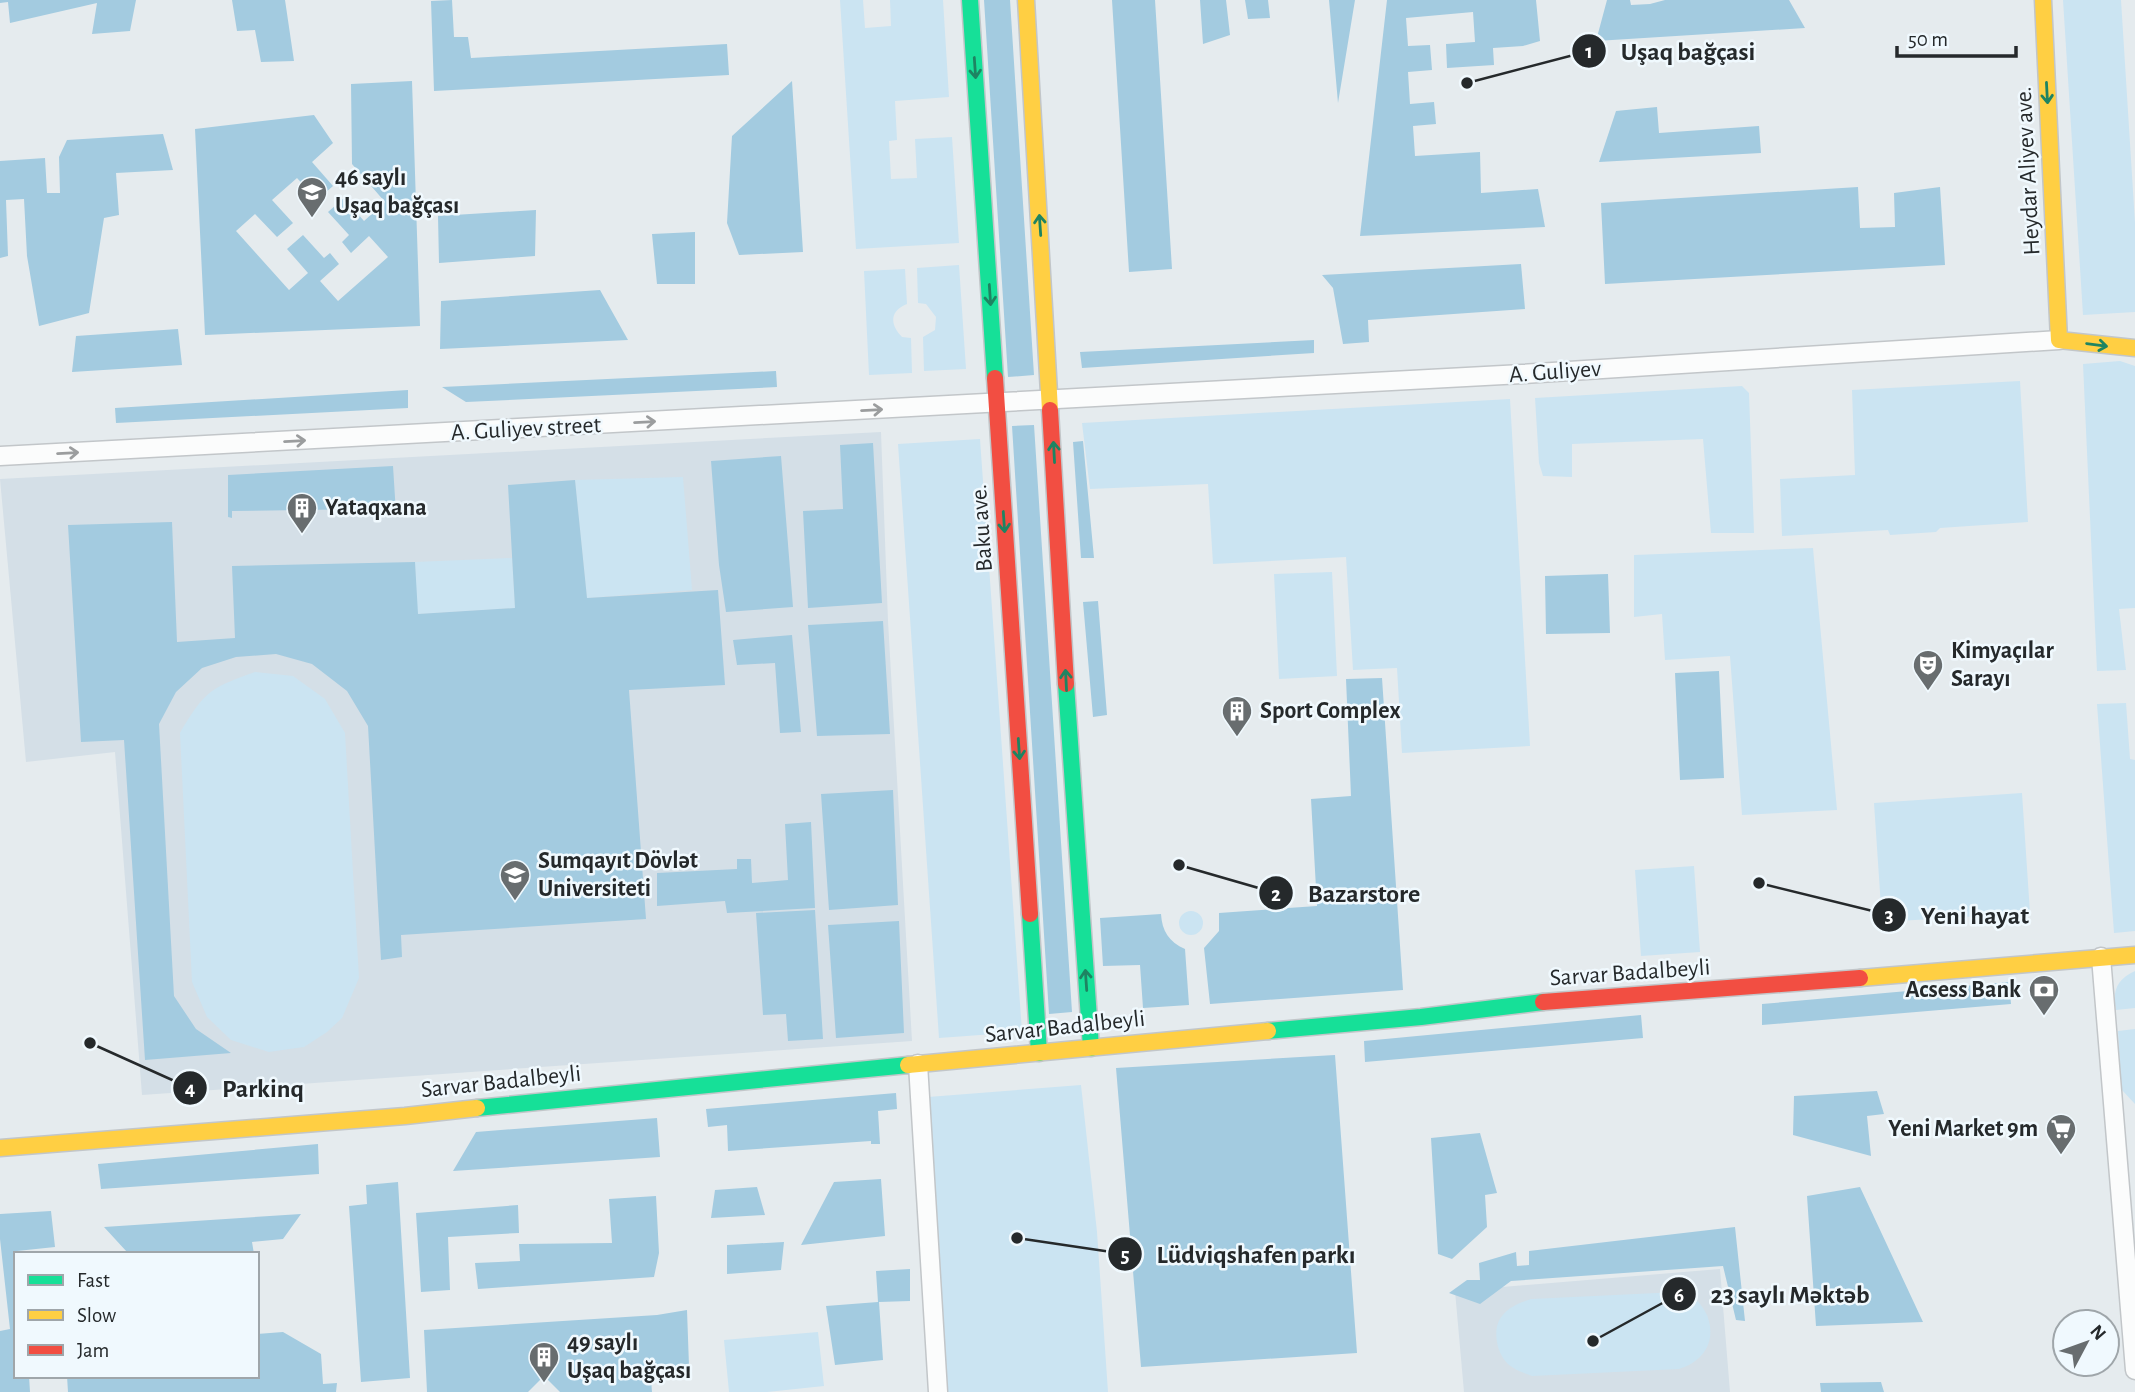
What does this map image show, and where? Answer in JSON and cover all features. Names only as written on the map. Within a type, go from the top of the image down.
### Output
[{"type":"street","name":"Baku ave.","points":[[970,0],[1039,1053]]},
{"type":"street","points":[[1026,0],[1073,804],[1091,1048]]},
{"type":"street","name":"Heydar Aliyev ave.","points":[[2043,0],[2059,340]]},
{"type":"street","points":[[2059,340],[2135,348]]},
{"type":"street","name":"A. Guliyev","points":[[1051,398],[1509,375],[2059,340]]},
{"type":"street","name":"A. Guliyev street","points":[[0,456],[862,411],[1051,398]]},
{"type":"street","name":"Sarvar Badalbeyli","points":[[0,1148],[405,1116],[680,1086],[1421,1017],[1539,1002],[1744,988],[2135,955]]},
{"type":"street","points":[[2101,957],[2135,1370]]},
{"type":"street","points":[[918,1064],[938,1392]]},
{"type":"shaded area","points":[[0,0],[136,0],[130,31],[92,34],[97,3],[10,23],[8,2],[0,3]]},
{"type":"shaded area","points":[[232,0],[285,0],[294,61],[261,62],[255,30],[237,31]]},
{"type":"shaded area","points":[[452,0],[454,37],[468,37],[471,58],[727,44],[729,75],[434,91],[431,1]]},
{"type":"shaded area","points":[[840,0],[863,0],[865,28],[891,26],[890,0],[943,0],[949,97],[895,101],[897,140],[889,141],[891,179],[917,178],[915,139],[952,137],[959,243],[856,249]]},
{"type":"shaded area","points":[[984,0],[1010,0],[1034,375],[1008,377]]},
{"type":"shaded area","points":[[1112,0],[1155,0],[1172,269],[1129,272]]},
{"type":"shaded area","points":[[1200,0],[1226,0],[1230,35],[1203,44]]},
{"type":"shaded area","points":[[1245,0],[1268,0],[1270,18],[1248,19]]},
{"type":"shaded area","points":[[1329,0],[1355,0],[1338,103]]},
{"type":"shaded area","points":[[1387,0],[1536,0],[1540,41],[1523,46],[1493,48],[1494,65],[1447,68],[1446,44],[1475,42],[1473,12],[1406,18],[1408,46],[1430,45],[1432,70],[1408,72],[1410,104],[1434,102],[1436,124],[1413,126],[1415,156],[1480,152],[1481,193],[1538,189],[1545,227],[1360,236]]},
{"type":"shaded area","points":[[1607,0],[1630,0],[1631,5],[1665,0],[1789,0],[1805,28],[1596,41]]},
{"type":"shaded area","points":[[2063,0],[2121,0],[2135,223],[2135,312],[2083,315]]},
{"type":"shaded area","points":[[412,81],[420,326],[205,335],[195,129],[314,115],[333,143],[312,162],[333,186],[317,200],[297,178],[272,200],[293,223],[277,237],[255,214],[236,231],[289,290],[308,273],[287,249],[303,235],[324,258],[330,253],[339,264],[320,281],[338,301],[388,257],[369,236],[351,253],[342,242],[349,235],[328,212],[344,198],[364,221],[385,202],[352,164],[351,84]]},
{"type":"shaded area","points":[[792,81],[803,252],[739,255],[727,223],[732,136]]},
{"type":"shaded area","points":[[1657,107],[1659,133],[1759,126],[1761,153],[1599,162],[1616,111]]},
{"type":"shaded area","points":[[163,134],[173,170],[116,173],[119,215],[104,218],[89,313],[39,326],[27,256],[24,199],[6,200],[8,256],[0,258],[0,161],[45,158],[47,193],[60,193],[59,157],[67,140]]},
{"type":"shaded area","points":[[1858,187],[1860,228],[1895,227],[1894,193],[1940,187],[1945,265],[1605,284],[1601,203]]},
{"type":"shaded area","points":[[536,210],[535,256],[439,263],[438,216]]},
{"type":"shaded area","points":[[695,232],[695,284],[657,284],[652,234]]},
{"type":"shaded area","points":[[1521,264],[1525,309],[1368,320],[1369,342],[1343,344],[1333,288],[1322,275]]},
{"type":"shaded area","points":[[959,265],[966,369],[924,371],[923,337],[935,330],[936,317],[926,304],[918,303],[917,268]]},
{"type":"shaded area","points":[[905,269],[907,304],[897,310],[893,319],[895,328],[902,337],[911,338],[912,373],[869,375],[864,271]]},
{"type":"shaded area","points":[[600,290],[628,340],[440,349],[441,301]]},
{"type":"shaded area","points":[[178,329],[182,365],[72,372],[76,336]]},
{"type":"shaded area","points":[[1314,340],[1314,353],[1082,368],[1080,352]]},
{"type":"shaded area","points":[[2120,361],[2135,366],[2135,608],[2119,609],[2126,670],[2097,671],[2083,364]]},
{"type":"shaded area","points":[[776,371],[777,387],[466,402],[442,387]]},
{"type":"shaded area","points":[[2020,381],[2028,522],[1940,528],[1936,532],[1890,535],[1888,530],[1782,536],[1780,479],[1855,475],[1852,390]]},
{"type":"shaded area","points":[[1742,386],[1749,393],[1754,533],[1711,533],[1703,439],[1572,444],[1572,477],[1543,476],[1539,463],[1535,398]]},
{"type":"shaded area","points":[[408,390],[408,408],[116,423],[115,408]]},
{"type":"shaded area","points":[[1510,399],[1530,746],[1402,753],[1397,668],[1353,670],[1346,557],[1213,564],[1208,484],[1090,489],[1082,423]]},
{"type":"shaded area","points":[[1034,425],[1072,1012],[1049,1014],[1012,426]]},
{"type":"shaded area","name":"Sumqayıt Dövlət Universiteti","points":[[881,432],[888,621],[912,1041],[142,1095],[115,752],[26,762],[0,479]]},
{"type":"shaded area","points":[[980,439],[1022,1032],[939,1038],[898,444]]},
{"type":"shaded area","points":[[1083,441],[1094,558],[1081,558],[1073,442]]},
{"type":"shaded area","points":[[873,443],[882,603],[808,608],[803,511],[843,509],[840,445]]},
{"type":"shaded area","points":[[781,456],[793,607],[726,612],[719,565],[711,461]]},
{"type":"shaded area","points":[[393,466],[396,513],[373,514],[371,509],[232,511],[232,518],[228,517],[228,475]]},
{"type":"shaded area","points":[[683,477],[692,590],[587,598],[575,480]]},
{"type":"shaded area","points":[[575,480],[587,598],[718,590],[725,685],[629,690],[646,919],[401,935],[402,957],[381,960],[368,726],[347,691],[312,664],[276,654],[236,657],[202,668],[176,692],[159,724],[174,996],[196,1029],[231,1053],[145,1060],[124,740],[81,742],[68,525],[172,522],[177,642],[235,638],[232,566],[415,562],[418,614],[515,608],[508,485]]},
{"type":"shaded area","points":[[1813,548],[1837,810],[1742,815],[1730,656],[1665,660],[1662,614],[1634,617],[1634,555]]},
{"type":"shaded area","points":[[512,558],[515,608],[417,614],[415,562]]},
{"type":"shaded area","points":[[1332,572],[1337,676],[1279,679],[1274,574]]},
{"type":"shaded area","points":[[1608,574],[1610,633],[1546,634],[1545,576]]},
{"type":"shaded area","points":[[1098,601],[1107,715],[1093,717],[1083,602]]},
{"type":"shaded area","points":[[883,621],[890,734],[817,736],[808,625]]},
{"type":"shaded area","points":[[792,635],[801,732],[780,733],[775,663],[737,665],[733,640]]},
{"type":"shaded area","points":[[1719,671],[1724,778],[1680,780],[1675,673]]},
{"type":"shaded area","points":[[255,672],[293,676],[325,699],[345,733],[359,978],[342,1018],[327,1032],[304,1047],[269,1052],[231,1040],[207,1017],[192,982],[180,733],[196,708],[210,693],[228,682]]},
{"type":"shaded area","points":[[1382,678],[1403,990],[1210,1004],[1204,948],[1219,931],[1219,913],[1317,906],[1311,799],[1351,796],[1346,679]]},
{"type":"shaded area","points":[[2126,703],[2130,759],[2135,760],[2135,931],[2114,933],[2097,704]]},
{"type":"shaded area","points":[[893,790],[898,905],[829,910],[821,794]]},
{"type":"shaded area","points":[[2022,793],[2030,913],[1882,922],[1874,803]]},
{"type":"shaded area","points":[[811,822],[815,908],[727,913],[725,901],[657,906],[657,873],[737,869],[737,859],[751,859],[752,883],[788,880],[785,824]]},
{"type":"shaded area","points":[[1694,866],[1700,952],[1641,956],[1635,870]]},
{"type":"shaded area","points":[[815,910],[823,1039],[788,1041],[786,1014],[763,1015],[756,913]]},
{"type":"shaded area","points":[[1191,911],[1200,914],[1203,923],[1200,932],[1191,935],[1182,932],[1179,923],[1182,914]]},
{"type":"shaded area","points":[[1161,914],[1167,935],[1185,949],[1189,1005],[1143,1008],[1140,965],[1103,966],[1100,918]]},
{"type":"shaded area","points":[[899,921],[904,1033],[836,1038],[828,925]]},
{"type":"shaded area","points":[[2135,971],[2135,1008],[2116,1010],[2117,986]]},
{"type":"shaded area","points":[[2009,982],[2011,1004],[1762,1025],[1762,1004]]},
{"type":"shaded area","points":[[1641,1015],[1643,1038],[1365,1062],[1364,1041]]},
{"type":"shaded area","points":[[2135,1029],[2135,1104],[2121,1089],[2118,1031]]},
{"type":"shaded area","points":[[1335,1055],[1357,1353],[1141,1367],[1116,1068]]},
{"type":"shaded area","points":[[1081,1085],[1097,1232],[1108,1392],[946,1392],[928,1097]]},
{"type":"shaded area","points":[[1877,1091],[1884,1114],[1867,1116],[1871,1156],[1793,1135],[1794,1096]]},
{"type":"shaded area","points":[[896,1093],[897,1109],[878,1111],[880,1144],[871,1144],[871,1141],[728,1151],[727,1125],[708,1127],[706,1109]]},
{"type":"shaded area","points":[[657,1118],[660,1157],[453,1171],[476,1132]]},
{"type":"shaded area","points":[[1480,1133],[1497,1193],[1485,1195],[1487,1227],[1452,1259],[1438,1254],[1431,1138]]},
{"type":"shaded area","points":[[318,1144],[319,1174],[101,1189],[98,1164]]},
{"type":"shaded area","points":[[881,1179],[885,1236],[801,1245],[834,1182]]},
{"type":"shaded area","points":[[398,1182],[410,1378],[361,1382],[349,1206],[367,1204],[366,1185]]},
{"type":"shaded area","points":[[757,1187],[765,1215],[711,1218],[715,1190]]},
{"type":"shaded area","points":[[1860,1187],[1923,1322],[1816,1326],[1807,1196]]},
{"type":"shaded area","points":[[656,1196],[659,1253],[654,1277],[478,1289],[475,1263],[520,1261],[519,1244],[612,1243],[609,1199]]},
{"type":"shaded area","points":[[518,1205],[519,1233],[448,1237],[450,1290],[421,1292],[416,1213]]},
{"type":"shaded area","points":[[51,1211],[55,1247],[14,1252],[14,1378],[29,1378],[30,1392],[0,1392],[0,1331],[10,1329],[0,1239],[0,1214]]},
{"type":"shaded area","points":[[301,1214],[283,1239],[252,1242],[254,1252],[127,1252],[104,1227]]},
{"type":"shaded area","points":[[1735,1227],[1745,1321],[1736,1320],[1723,1266],[1511,1281],[1480,1304],[1449,1293],[1467,1280],[1480,1280],[1479,1263],[1516,1252],[1517,1266],[1529,1265],[1529,1251]]},
{"type":"shaded area","points":[[784,1242],[781,1270],[727,1274],[727,1245]]},
{"type":"shaded area","points":[[910,1269],[910,1301],[879,1302],[883,1360],[835,1365],[826,1306],[878,1302],[876,1271]]},
{"type":"shaded area","points":[[1720,1269],[1730,1392],[1464,1392],[1455,1291]]},
{"type":"shaded area","points":[[1678,1292],[1701,1305],[1710,1324],[1706,1349],[1695,1361],[1679,1369],[1532,1376],[1510,1365],[1503,1358],[1498,1346],[1496,1333],[1502,1316],[1512,1307],[1531,1299]]},
{"type":"shaded area","points":[[687,1310],[689,1366],[650,1368],[652,1392],[560,1392],[544,1376],[528,1392],[427,1392],[424,1330],[657,1315]]},
{"type":"shaded area","points":[[283,1332],[321,1354],[323,1384],[337,1383],[336,1392],[68,1392],[67,1378],[259,1378],[259,1334]]},
{"type":"shaded area","points":[[818,1332],[824,1386],[767,1392],[729,1392],[724,1340]]},
{"type":"shaded area","points":[[1881,1382],[1884,1392],[1821,1392],[1820,1383]]},
{"type":"traffic: fast","points":[[970,0],[995,378]]},
{"type":"traffic: fast","points":[[1066,684],[1091,1048]]},
{"type":"traffic: fast","points":[[1030,914],[1039,1053]]},
{"type":"traffic: fast","points":[[1268,1031],[1421,1017],[1543,1002]]},
{"type":"traffic: fast","points":[[477,1108],[908,1065]]},
{"type":"traffic: slow","points":[[1026,0],[1050,410]]},
{"type":"traffic: slow","points":[[2043,0],[2059,340],[2135,348]]},
{"type":"traffic: slow","points":[[1860,978],[2135,955]]},
{"type":"traffic: slow","points":[[908,1065],[1268,1031]]},
{"type":"traffic: slow","points":[[0,1148],[477,1108]]},
{"type":"traffic: jam","points":[[995,378],[1030,914]]},
{"type":"traffic: jam","points":[[1050,410],[1066,684]]},
{"type":"traffic: jam","points":[[1543,1002],[1860,978]]},
{"type":"place","name":"Uşaq bağçasi","points":[[1467,83]]},
{"type":"place","name":"46 saylı Uşaq bağçası","points":[[312,219]]},
{"type":"place","name":"Yataqxana","points":[[302,535]]},
{"type":"place","name":"Kimyaçılar Sarayı","points":[[1928,692]]},
{"type":"place","name":"Sport Complex","points":[[1237,738]]},
{"type":"place","name":"Bazarstore","points":[[1179,865]]},
{"type":"place","name":"Yeni hayat","points":[[1759,883]]},
{"type":"place","name":"Sumqayıt Dövlət Universiteti","points":[[515,902]]},
{"type":"place","name":"Acsess Bank","points":[[2044,1017]]},
{"type":"place","name":"Parkinq","points":[[90,1043]]},
{"type":"place","name":"Yeni Market 9m","points":[[2061,1156]]},
{"type":"place","name":"Lüdviqshafen parkı","points":[[1017,1238]]},
{"type":"place","name":"23 saylı Məktəb","points":[[1593,1341]]},
{"type":"place","name":"49 saylı Uşaq bağçası","points":[[544,1384]]}]
